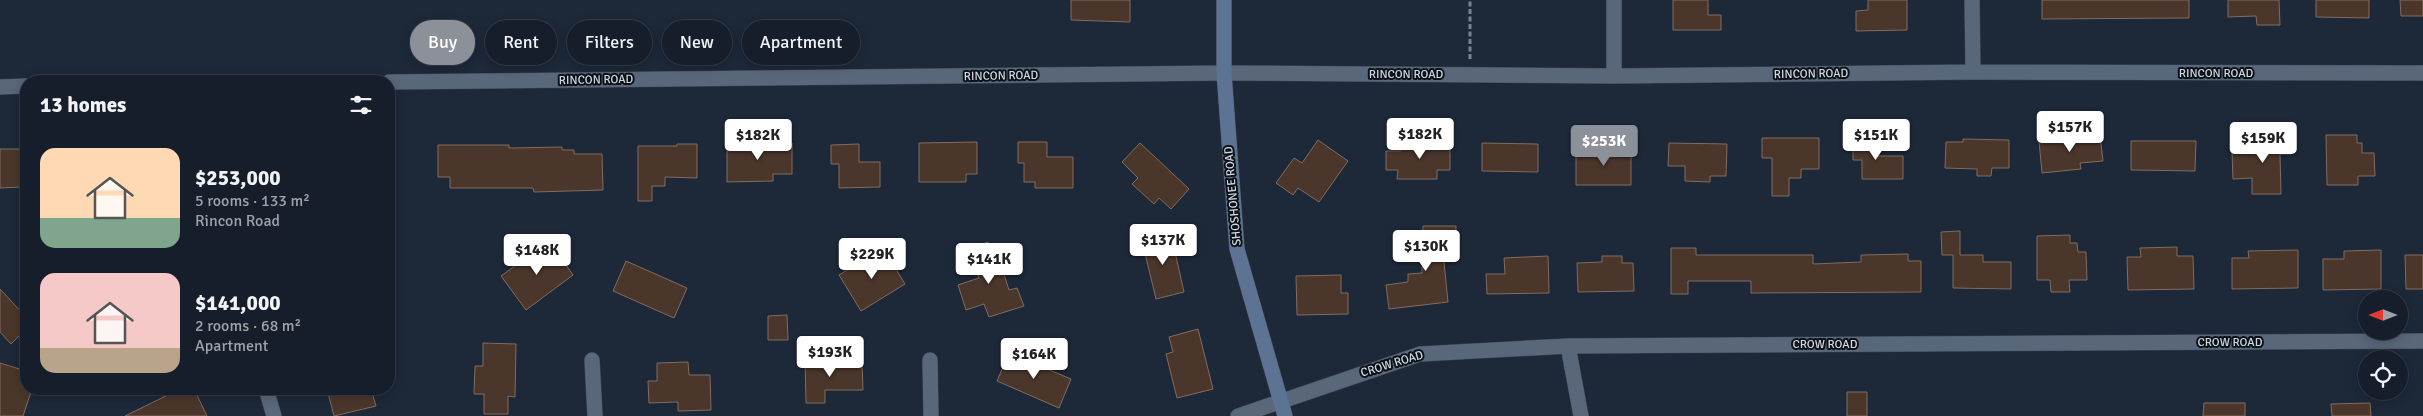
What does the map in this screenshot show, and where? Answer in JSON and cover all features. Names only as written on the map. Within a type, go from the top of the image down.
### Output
[{"type":"street","name":"SHOSHONEE ROAD","points":[[1224,0],[1224,73],[1237,249],[1284,416]]},
{"type":"street","points":[[1614,0],[1614,76]]},
{"type":"street","points":[[1972,0],[1973,72]]},
{"type":"street","name":"RINCON ROAD","points":[[395,82],[1224,73],[1614,76],[1973,72],[2423,73]]},
{"type":"street","points":[[0,87],[20,86]]},
{"type":"street","name":"CROW ROAD","points":[[1238,416],[1420,354],[1568,346],[2423,341]]},
{"type":"street","points":[[1568,346],[1580,416]]},
{"type":"street","points":[[592,360],[595,416]]},
{"type":"street","points":[[930,360],[931,416]]},
{"type":"street","points":[[268,395],[274,416]]},
{"type":"path","points":[[1470,0],[1470,75]]},
{"type":"building","points":[[1071,0],[1130,0],[1130,22],[1071,20]]},
{"type":"building","points":[[1673,0],[1708,0],[1708,15],[1721,15],[1721,30],[1673,30]]},
{"type":"building","points":[[1868,0],[1907,0],[1907,30],[1856,31],[1856,11],[1868,10]]},
{"type":"building","points":[[2042,0],[2189,0],[2189,18],[2042,19]]},
{"type":"building","points":[[2228,0],[2279,0],[2280,25],[2257,25],[2256,16],[2228,17]]},
{"type":"building","points":[[2316,0],[2369,0],[2369,18],[2316,17]]},
{"type":"building","points":[[2400,0],[2423,0],[2423,16],[2401,16]]},
{"type":"building","points":[[2258,134],[2290,134],[2291,154],[2280,154],[2281,194],[2252,194],[2252,178],[2233,179],[2232,153],[2258,153]]},
{"type":"building","points":[[2100,135],[2103,161],[2080,163],[2081,169],[2042,173],[2039,141]]},
{"type":"building","points":[[2326,135],[2357,135],[2357,143],[2362,143],[2362,153],[2374,153],[2375,176],[2358,176],[2358,185],[2327,185]]},
{"type":"building","points":[[1853,137],[1873,137],[1873,156],[1903,156],[1903,179],[1862,179],[1862,160],[1853,160]]},
{"type":"building","points":[[1762,138],[1819,138],[1819,169],[1801,169],[1801,178],[1789,178],[1789,196],[1772,196],[1772,158],[1762,158]]},
{"type":"building","points":[[1963,139],[2009,140],[2009,168],[1992,168],[1991,176],[1977,176],[1977,169],[1945,168],[1946,142],[1963,142]]},
{"type":"building","points":[[1318,140],[1348,161],[1319,202],[1298,188],[1293,195],[1276,183],[1294,158],[1302,163]]},
{"type":"building","points":[[1423,140],[1450,140],[1450,170],[1437,170],[1437,179],[1397,179],[1398,170],[1386,170],[1386,151],[1401,151],[1401,145],[1423,146]]},
{"type":"building","points":[[2131,141],[2196,141],[2195,171],[2131,170]]},
{"type":"building","points":[[977,142],[977,174],[966,174],[966,182],[919,182],[919,143]]},
{"type":"building","points":[[1018,142],[1047,142],[1047,157],[1073,157],[1073,188],[1035,188],[1035,182],[1024,182],[1024,163],[1018,163]]},
{"type":"building","points":[[727,143],[792,143],[792,174],[773,174],[773,181],[727,182]]},
{"type":"building","points":[[1140,143],[1189,189],[1171,209],[1159,198],[1154,204],[1132,184],[1138,178],[1122,162]]},
{"type":"building","points":[[1482,143],[1538,144],[1538,172],[1482,171]]},
{"type":"building","points":[[1669,143],[1727,144],[1726,176],[1710,176],[1710,182],[1685,181],[1685,166],[1668,166]]},
{"type":"building","points":[[677,144],[697,144],[697,178],[665,177],[665,186],[652,186],[652,201],[638,201],[638,146],[677,146]]},
{"type":"building","points":[[859,144],[859,162],[880,162],[880,187],[839,188],[839,164],[831,164],[831,145]]},
{"type":"building","points":[[438,145],[509,145],[509,148],[562,147],[562,150],[574,150],[574,154],[602,154],[603,190],[534,192],[533,188],[450,188],[450,177],[438,177]]},
{"type":"building","points":[[1576,148],[1631,148],[1631,185],[1576,185]]},
{"type":"building","points":[[0,149],[20,149],[20,187],[0,188]]},
{"type":"building","points":[[1423,226],[1456,226],[1455,252],[1443,252],[1448,302],[1389,309],[1386,285],[1408,282],[1408,274],[1422,273]]},
{"type":"building","points":[[1960,231],[1960,255],[1983,255],[1983,262],[2011,262],[2011,289],[1953,288],[1953,255],[1942,255],[1941,232]]},
{"type":"building","points":[[1171,234],[1184,292],[1156,299],[1142,241]]},
{"type":"building","points":[[2070,235],[2070,243],[2077,243],[2078,252],[2086,252],[2087,280],[2069,280],[2070,292],[2051,292],[2050,280],[2037,280],[2037,236]]},
{"type":"building","points":[[549,241],[573,275],[526,310],[501,276]]},
{"type":"building","points":[[988,242],[1000,272],[1003,271],[1009,290],[1017,288],[1024,306],[989,317],[984,304],[966,310],[958,285],[979,278],[968,249]]},
{"type":"building","points":[[2177,247],[2177,256],[2193,256],[2194,289],[2128,290],[2127,257],[2141,257],[2140,248]]},
{"type":"building","points":[[883,248],[905,284],[861,311],[839,275]]},
{"type":"building","points":[[1671,248],[1696,248],[1696,255],[1813,255],[1813,264],[1861,262],[1861,255],[1908,254],[1908,261],[1921,261],[1921,292],[1751,293],[1751,281],[1688,281],[1688,294],[1671,294]]},
{"type":"building","points":[[2298,250],[2298,288],[2232,289],[2232,258],[2249,258],[2248,251]]},
{"type":"building","points":[[2381,250],[2381,289],[2323,290],[2323,259],[2344,259],[2344,251]]},
{"type":"building","points":[[2405,255],[2423,255],[2423,289],[2406,289]]},
{"type":"building","points":[[1548,256],[1549,293],[1487,294],[1486,274],[1505,274],[1504,258]]},
{"type":"building","points":[[1602,256],[1622,256],[1622,263],[1633,263],[1634,291],[1578,292],[1577,263],[1602,262]]},
{"type":"building","points":[[626,261],[687,288],[674,318],[613,291]]},
{"type":"building","points":[[1341,275],[1341,293],[1348,293],[1348,314],[1297,315],[1296,276]]},
{"type":"building","points":[[0,289],[20,311],[20,335],[11,344],[0,332]]},
{"type":"building","points":[[787,315],[788,340],[768,340],[768,316]]},
{"type":"building","points":[[1198,329],[1213,389],[1177,398],[1166,354],[1173,352],[1169,337]]},
{"type":"building","points":[[483,343],[516,344],[515,397],[508,396],[508,414],[484,414],[484,394],[474,394],[475,366],[483,366]]},
{"type":"building","points":[[1009,353],[1071,379],[1059,408],[997,381]]},
{"type":"building","points":[[831,356],[831,364],[862,363],[863,390],[825,390],[825,403],[806,403],[805,357]]},
{"type":"building","points":[[688,362],[689,375],[710,375],[711,410],[678,411],[678,402],[649,403],[648,381],[657,381],[657,363]]},
{"type":"building","points":[[0,363],[20,369],[20,395],[30,395],[23,416],[0,416]]},
{"type":"building","points":[[1847,392],[1867,392],[1867,416],[1847,416]]},
{"type":"building","points":[[168,395],[197,395],[207,416],[125,416]]},
{"type":"building","points":[[329,395],[373,395],[376,406],[334,416]]},
{"type":"building","points":[[2204,403],[2245,403],[2245,416],[2203,416]]},
{"type":"building","points":[[2370,403],[2371,416],[2332,416],[2331,404]]}]
